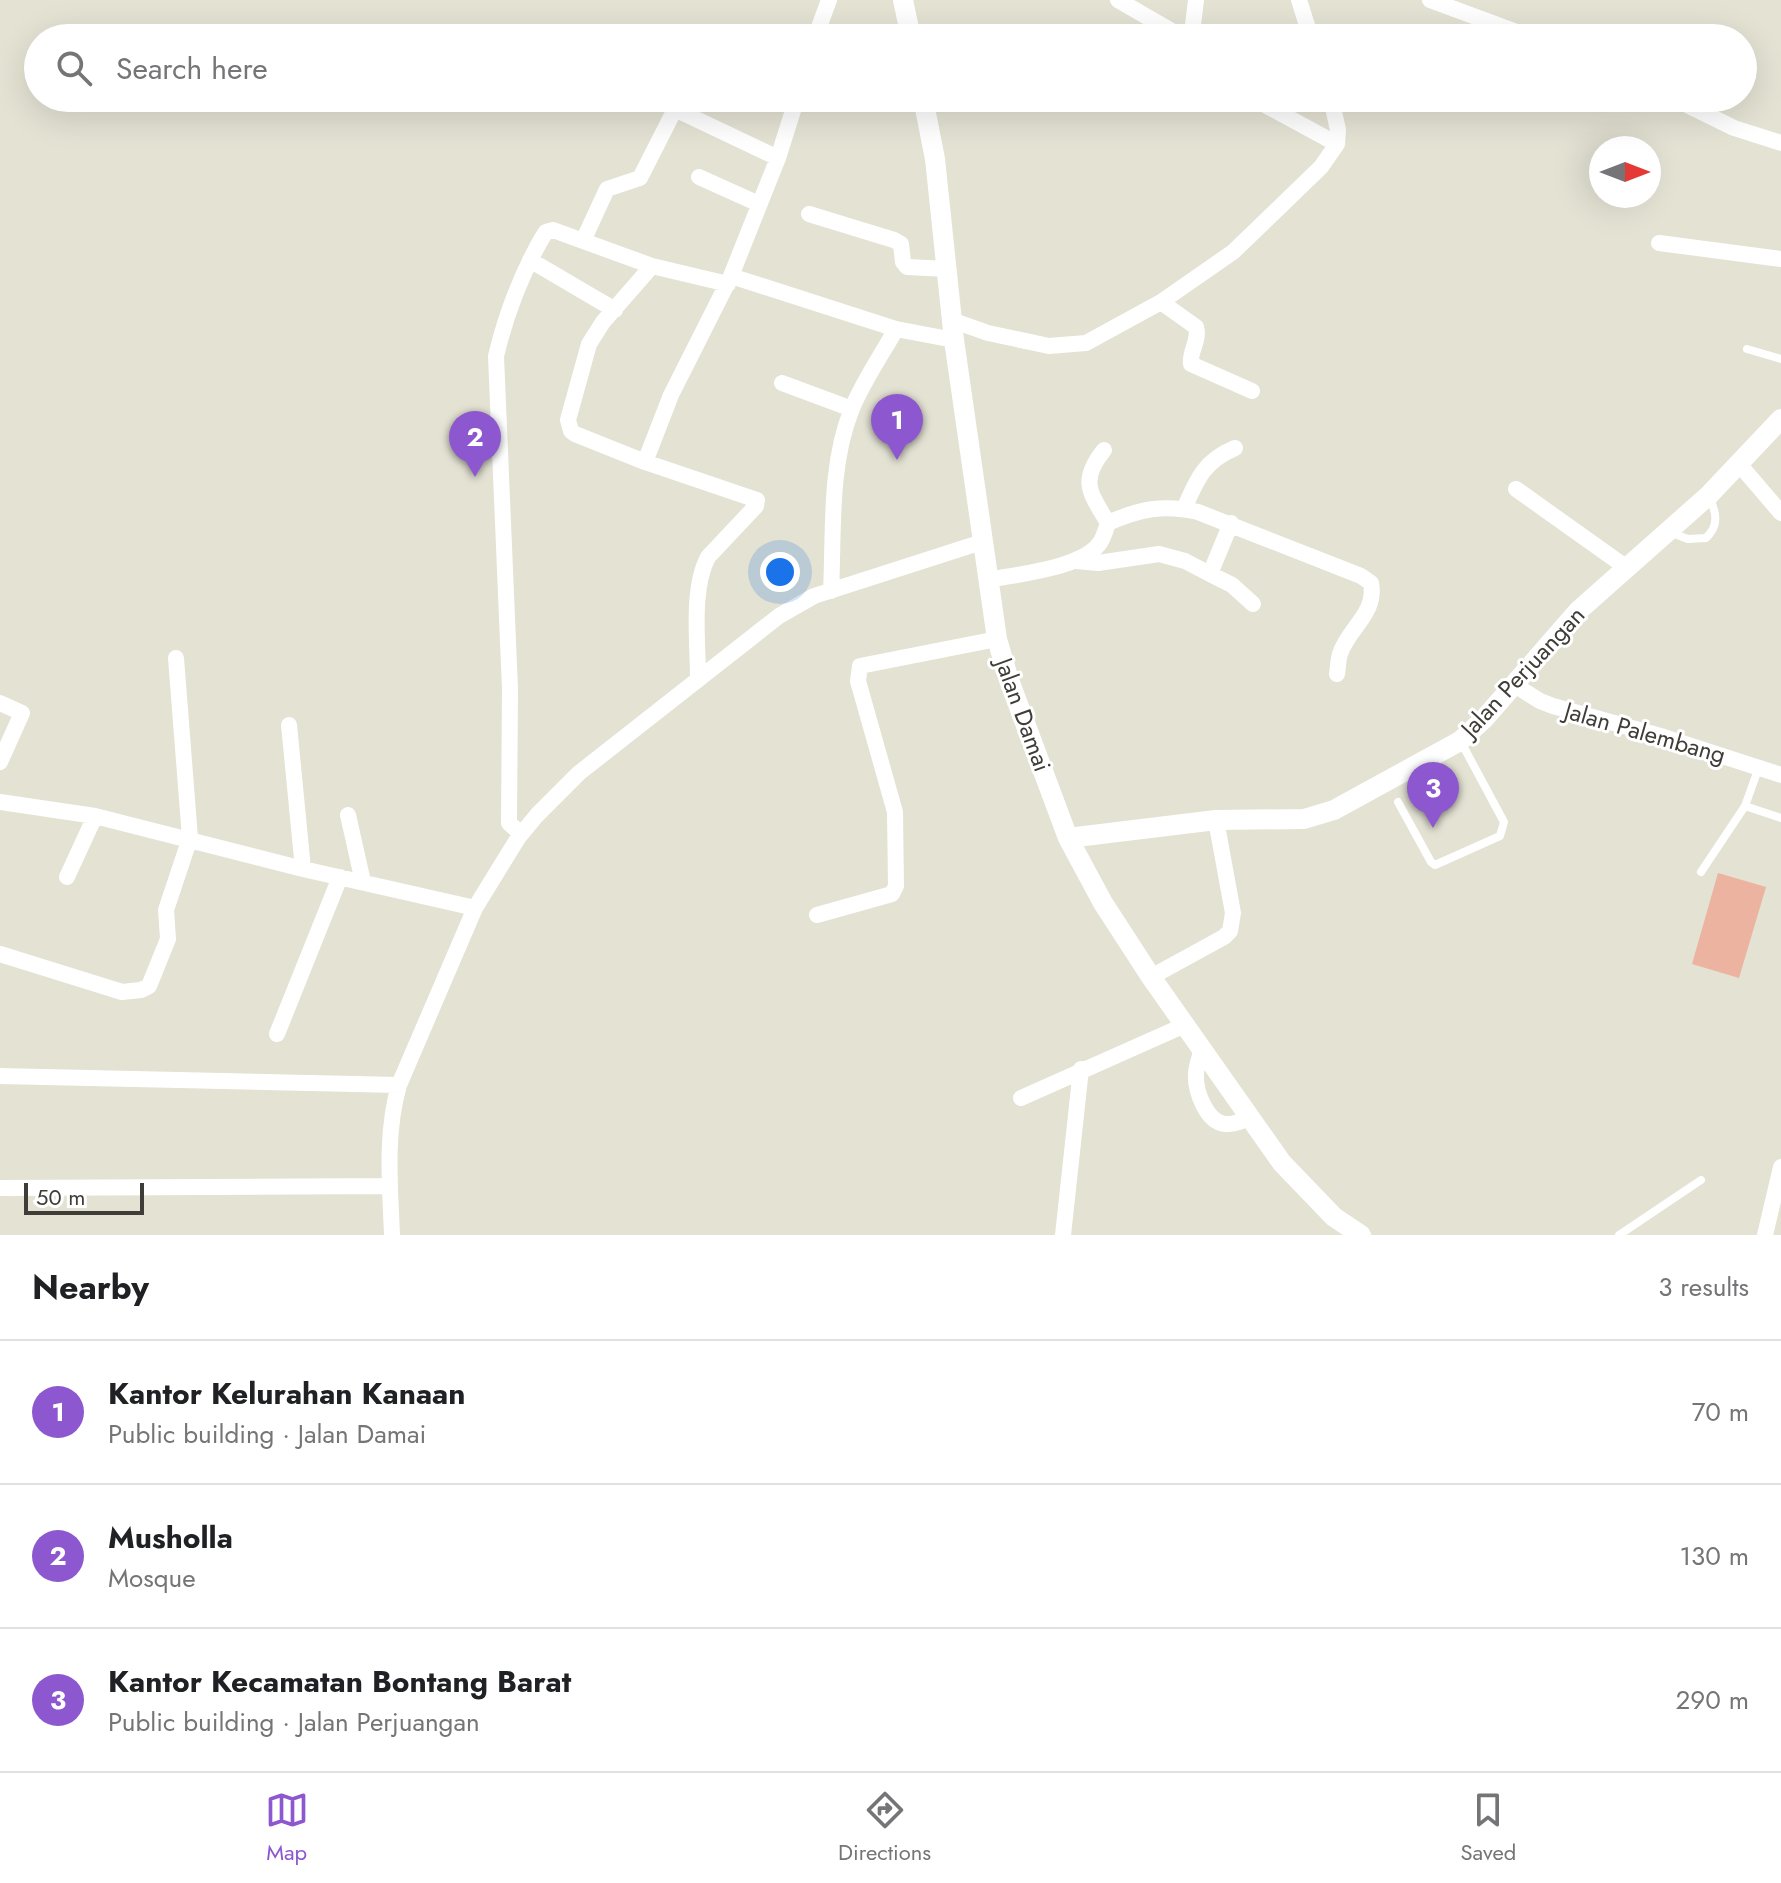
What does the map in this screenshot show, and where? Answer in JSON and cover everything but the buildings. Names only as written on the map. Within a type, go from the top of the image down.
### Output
[{"type":"street","points":[[820,24],[829,0]]},
{"type":"street","points":[[903,0],[908,24]]},
{"type":"street","points":[[1118,0],[1158,24]]},
{"type":"street","points":[[1194,24],[1196,0]]},
{"type":"street","points":[[1299,0],[1307,24]]},
{"type":"street","points":[[1430,0],[1495,24]]},
{"type":"street","points":[[583,241],[607,189],[640,178],[676,112]]},
{"type":"street","points":[[681,112],[778,158]]},
{"type":"street","points":[[645,462],[671,395],[729,280],[778,158],[793,112]]},
{"type":"street","name":"Jalan Damai","points":[[926,112],[935,159],[954,330],[997,639],[1009,680],[1068,838],[1103,903],[1151,977],[1282,1163],[1334,1217],[1361,1235]]},
{"type":"street","points":[[1278,112],[1337,144]]},
{"type":"street","points":[[521,834],[509,823],[510,689],[496,356],[503,327],[530,260],[546,232],[553,230],[652,266],[729,280],[896,329],[954,330],[1049,346],[1093,340],[1161,302],[1233,252],[1321,167],[1337,144],[1334,112]]},
{"type":"street","points":[[1701,112],[1734,128],[1781,143]]},
{"type":"street","points":[[699,177],[759,204]]},
{"type":"street","points":[[809,214],[894,240],[901,244],[903,262],[907,267],[947,269]]},
{"type":"street","points":[[1659,243],[1781,259]]},
{"type":"street","points":[[530,260],[615,310]]},
{"type":"street","points":[[652,266],[603,322],[589,344],[568,413],[569,426],[575,434],[645,462],[757,500],[756,506],[704,565],[699,593],[698,678]]},
{"type":"street","points":[[1161,302],[1196,327],[1191,364],[1252,391]]},
{"type":"street","points":[[831,591],[836,476],[845,428],[852,409],[896,329]]},
{"type":"street","points":[[782,383],[852,409]]},
{"type":"street","name":"Jalan Perjuangan","points":[[1068,838],[1216,820],[1304,819],[1334,810],[1460,741],[1484,719],[1578,611],[1709,495],[1781,419]]},
{"type":"street","points":[[1184,509],[1206,466],[1222,453],[1235,448]]},
{"type":"street","points":[[1104,450],[1088,476],[1089,489],[1108,523]]},
{"type":"street","points":[[1739,464],[1781,513]]},
{"type":"street","points":[[1516,489],[1627,568]]},
{"type":"street","points":[[1076,561],[1091,553],[1101,542],[1108,523],[1145,509],[1184,509],[1231,523],[1361,576],[1371,583],[1373,594],[1370,607],[1340,652],[1337,674]]},
{"type":"street","points":[[1210,574],[1231,523]]},
{"type":"street","points":[[392,1235],[390,1120],[399,1085],[475,908],[521,834],[579,773],[779,616],[814,596],[831,591],[984,560],[1098,563],[1159,554],[1185,561],[1232,585],[1253,604]]},
{"type":"street","points":[[817,915],[892,894],[896,886],[895,812],[858,681],[860,666],[997,639]]},
{"type":"street","points":[[0,954],[122,992],[149,986],[168,939],[166,910],[190,838],[176,658]]},
{"type":"street","name":"Jalan Palembang","points":[[1513,684],[1553,706],[1781,775]]},
{"type":"street","points":[[0,703],[22,713],[0,762]]},
{"type":"street","points":[[289,725],[303,869]]},
{"type":"street","points":[[0,802],[95,816],[303,869],[475,908]]},
{"type":"street","points":[[348,815],[363,882]]},
{"type":"street","points":[[67,877],[95,816]]},
{"type":"street","points":[[1151,977],[1230,931],[1233,913],[1216,820]]},
{"type":"street","points":[[277,1034],[340,877]]},
{"type":"street","points":[[1021,1098],[1185,1025]]},
{"type":"street","points":[[1202,1049],[1196,1073],[1200,1100],[1217,1122],[1224,1125],[1250,1118]]},
{"type":"street","points":[[1063,1235],[1081,1069]]},
{"type":"street","points":[[0,1076],[399,1085]]},
{"type":"street","points":[[1765,1235],[1781,1167]]},
{"type":"street","points":[[0,1188],[390,1186]]},
{"type":"lane","points":[[1747,349],[1781,359]]},
{"type":"lane","points":[[1668,532],[1688,539],[1706,538],[1714,530],[1716,519],[1709,495]]},
{"type":"lane","points":[[1398,802],[1435,865],[1500,836],[1505,828],[1504,822],[1460,741]]},
{"type":"lane","points":[[1701,872],[1745,806],[1759,766]]},
{"type":"lane","points":[[1745,806],[1781,818]]},
{"type":"lane","points":[[1619,1235],[1701,1180]]},
{"type":"shaded area","points":[[1718,873],[1766,887],[1739,978],[1692,964]]},
{"type":"place","name":"Kantor Kelurahan Kanaan","points":[[897,460]]},
{"type":"place","name":"Musholla","points":[[475,477]]},
{"type":"place","name":"Kantor Kecamatan Bontang Barat","points":[[1433,828]]}]
